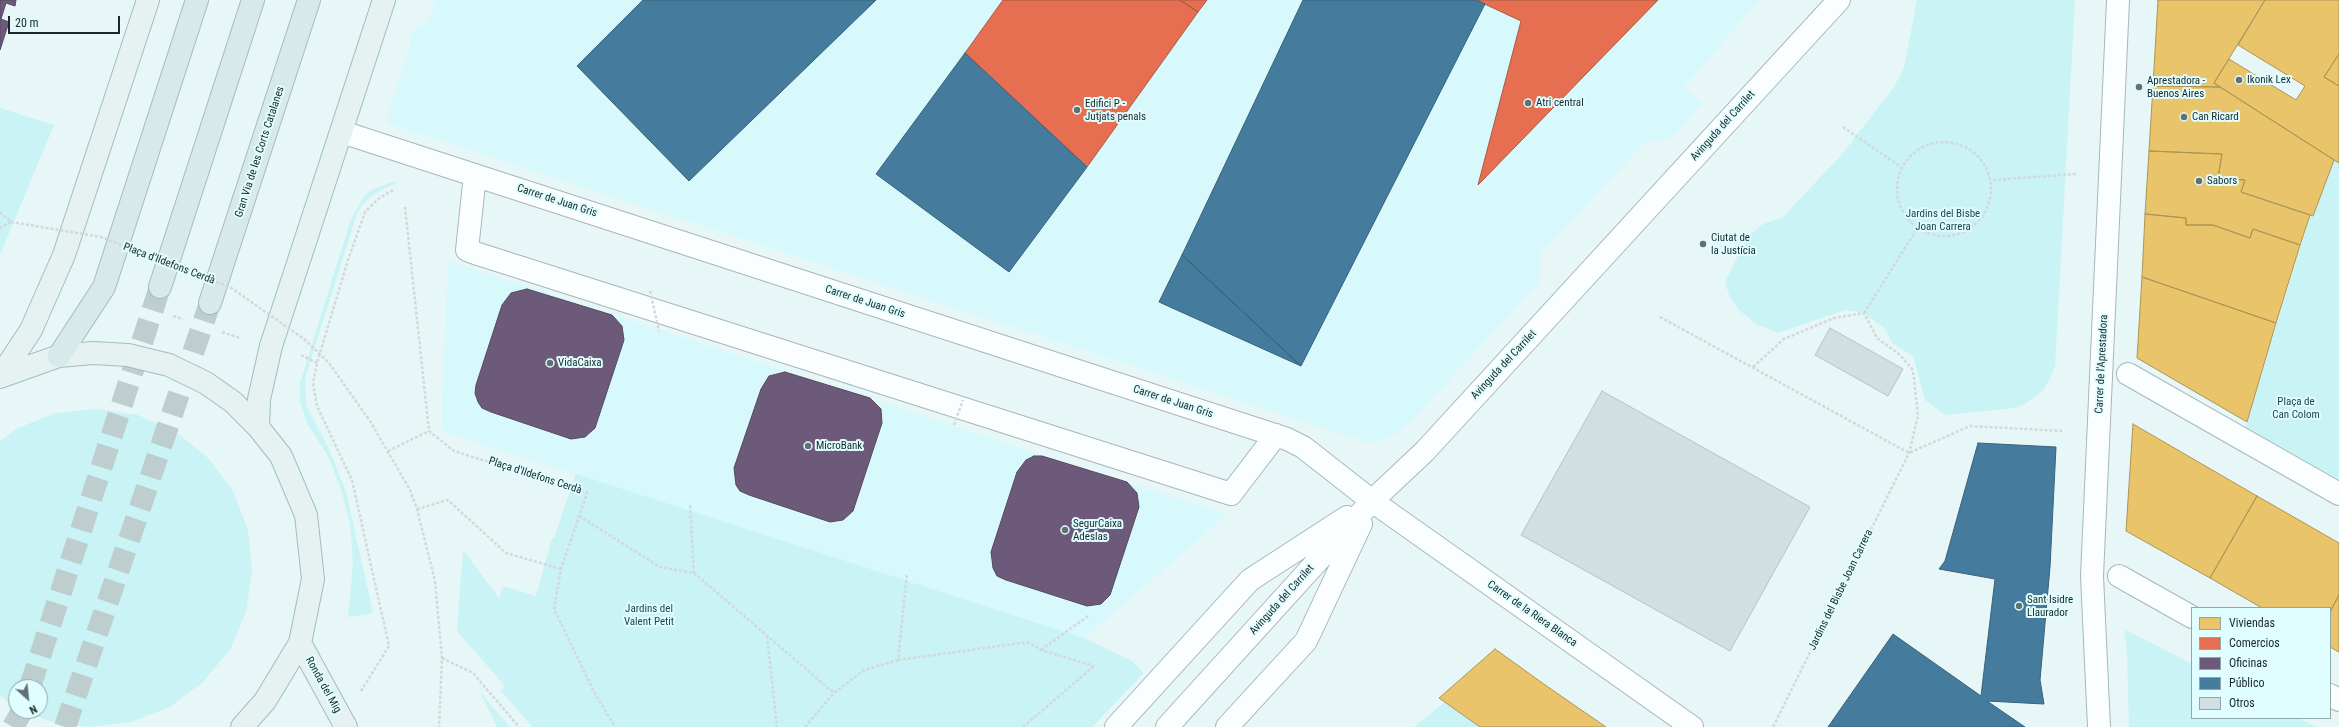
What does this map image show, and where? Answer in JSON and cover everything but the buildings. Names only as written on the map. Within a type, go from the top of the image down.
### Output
[{"type":"highway","points":[[59,356],[104,288],[197,0]]},
{"type":"highway","points":[[160,288],[253,0]]},
{"type":"highway","name":"Gran Via de les Corts Catalanes","points":[[210,303],[309,0]]},
{"type":"main road","points":[[0,377],[31,330],[64,255],[148,0]]},
{"type":"main road","points":[[258,427],[259,398],[271,346],[384,0]]},
{"type":"main road","points":[[0,377],[59,356],[93,353],[128,355],[169,366],[206,383],[234,402],[258,427],[281,456],[306,516],[313,579],[300,643],[265,701],[242,727]]},
{"type":"main road","name":"Ronda del Mig","points":[[300,643],[346,727]]},
{"type":"street","name":"Avinguda del Carrilet","points":[[1167,727],[1372,501],[1425,451],[1839,0]]},
{"type":"street","name":"Carrer de l'Aprestadora","points":[[2099,727],[2092,576],[2118,0]]},
{"type":"street","name":"Carrer de Juan Gris","points":[[342,132],[1276,435],[1303,447],[1372,501]]},
{"type":"street","points":[[475,175],[467,250],[1231,494],[1276,435]]},
{"type":"street","points":[[2128,374],[2339,494]]},
{"type":"street","points":[[1116,727],[1250,580],[1372,501]]},
{"type":"street","points":[[1227,727],[1306,640],[1372,501]]},
{"type":"street","name":"Carrer de la Riera Blanca","points":[[1372,501],[1692,727]]},
{"type":"street","points":[[2119,576],[2191,617]]},
{"type":"path","points":[[1843,127],[1901,168]]},
{"type":"path","points":[[1944,142],[1962,144],[1980,157],[1987,166],[1993,180],[1992,197],[1988,211],[1976,223],[1963,232],[1944,237],[1930,236],[1917,229],[1907,219],[1896,193],[1896,183],[1901,168],[1912,154],[1930,144],[1944,142]]},
{"type":"path","points":[[1993,180],[2076,174]]},
{"type":"path","points":[[360,693],[389,646],[352,480],[317,406],[313,383],[317,363],[348,260],[365,212],[378,199],[393,190]]},
{"type":"path","points":[[388,451],[412,441],[430,431],[405,207]]},
{"type":"path","points":[[0,212],[11,222],[0,228]]},
{"type":"path","name":"Plaça d'Ildefons Cerdà","points":[[11,222],[101,237],[230,287],[304,339],[328,363],[367,416],[410,490],[416,509],[435,581],[442,658],[439,727]]},
{"type":"path","points":[[1753,367],[1784,339],[1834,318],[1864,313],[1917,229]]},
{"type":"path","points":[[650,291],[659,331]]},
{"type":"path","name":"Jardins del Bisbe Joan Carrera","points":[[1773,727],[1909,453],[1918,416],[1913,370],[1899,354],[1877,338],[1864,313]]},
{"type":"path","points":[[1660,317],[1909,453],[1970,426],[2063,431]]},
{"type":"path","points":[[307,357],[317,363]]},
{"type":"path","points":[[954,425],[962,400]]},
{"type":"path","name":"Plaça d'Ildefons Cerdà","points":[[430,431],[454,451],[587,492],[562,569],[554,608],[594,692],[615,727]]},
{"type":"path","points":[[416,509],[448,500],[506,553],[562,569]]},
{"type":"path","points":[[690,504],[694,573]]},
{"type":"path","points":[[579,516],[660,567],[694,573],[834,693]]},
{"type":"path","points":[[898,660],[907,574]]},
{"type":"path","points":[[1040,650],[1088,616]]},
{"type":"path","points":[[766,636],[777,727]]},
{"type":"path","points":[[805,727],[834,693],[864,670],[898,660],[1028,642],[1040,650],[1094,666],[1023,727]]},
{"type":"path","points":[[442,658],[473,673],[519,727]]},
{"type":"shaded area","points":[[435,0],[1765,0],[1758,2],[1684,87],[1703,103],[1671,138],[1644,144],[1540,254],[1540,281],[1410,423],[1394,435],[1381,441],[1366,442],[386,123],[414,30],[428,22]]},
{"type":"shaded area","points":[[448,261],[1227,515],[1084,638],[441,431]]},
{"type":"green space","name":"Jardins del Bisbe Joan Carrera","points":[[1917,0],[2075,0],[2055,367],[2044,390],[2025,404],[2015,408],[1945,415],[1925,400],[1913,356],[1893,344],[1884,328],[1864,313],[1845,310],[1778,333],[1756,324],[1739,310],[1729,295],[1725,282],[1747,237],[1763,224],[1783,217],[1843,153],[1894,87],[1904,68]]},
{"type":"green space","points":[[0,108],[54,125],[0,255]]},
{"type":"green space","name":"Plaça de Can Colom","points":[[2334,160],[2339,163],[2339,483],[2245,429],[2310,215],[2313,216]]},
{"type":"green space","points":[[395,181],[396,184],[385,188],[372,196],[363,204],[357,214],[305,378],[306,405],[329,449],[346,492],[373,613],[348,617],[353,564],[350,524],[341,489],[328,456],[307,423],[300,402],[300,383],[350,222],[365,195],[373,189]]},
{"type":"green space","points":[[96,409],[138,415],[176,432],[208,458],[233,491],[248,530],[252,571],[246,612],[230,650],[203,682],[170,707],[131,722],[88,727],[44,719],[48,719],[48,679],[8,679],[8,702],[0,696],[0,441],[16,429],[55,413]]},
{"type":"green space","name":"Jardins del Valent Petit","points":[[576,474],[1084,638],[1132,661],[1144,673],[1092,727],[532,727],[501,691],[505,686],[457,631],[463,550],[499,598],[503,586],[536,596],[552,538],[554,538]]},
{"type":"green space","points":[[2126,630],[2191,663],[2191,719],[2300,719],[2316,727],[2129,727],[2127,650],[2124,631],[2126,632]]},
{"type":"green space","points":[[480,692],[510,727],[497,727]]},
{"type":"green space","points":[[1445,702],[1480,727],[1414,727]]},
{"type":"tunnel","points":[[33,679],[160,287]]},
{"type":"tunnel","points":[[65,727],[210,303]]},
{"type":"tunnel","points":[[13,727],[18,719]]},
{"type":"place","name":"Ikonik Lex","points":[[2239,80]]},
{"type":"place","name":"Aprestadora - Buenos Aires","points":[[2139,87]]},
{"type":"place","name":"Atri central","points":[[1528,103]]},
{"type":"place","name":"Edifici P - Jutjats penals","points":[[1077,110]]},
{"type":"place","name":"Can Ricard","points":[[2184,117]]},
{"type":"place","name":"Sabors","points":[[2199,181]]},
{"type":"place","name":"Ciutat de la Justícia","points":[[1703,244]]},
{"type":"place","name":"VidaCaixa","points":[[550,363]]},
{"type":"place","name":"MicroBank","points":[[808,446]]},
{"type":"place","name":"SegurCaixa Adeslas","points":[[1065,530]]},
{"type":"place","name":"Sant Isidre Llaurador","points":[[2019,606]]}]
